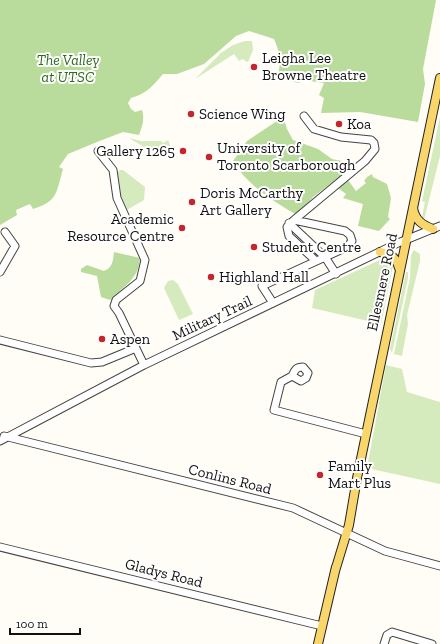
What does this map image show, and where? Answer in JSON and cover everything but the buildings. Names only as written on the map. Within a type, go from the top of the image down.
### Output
[{"type":"main road","name":"Ellesmere Road","points":[[318,644],[335,571],[346,533],[405,240],[440,78]]},
{"type":"main road","points":[[412,207],[414,216],[419,221],[436,227]]},
{"type":"main road","points":[[380,252],[394,257],[399,270]]},
{"type":"street","points":[[304,116],[314,129],[341,137],[368,139],[373,141],[376,147],[374,153],[291,222],[287,227],[288,234],[316,261]]},
{"type":"street","points":[[98,151],[113,170],[117,198],[145,260],[140,281],[116,300],[120,309],[118,312],[144,364]]},
{"type":"street","points":[[273,304],[262,286],[349,246],[352,241],[350,235],[345,231],[291,222]]},
{"type":"street","points":[[291,222],[325,257],[336,274]]},
{"type":"street","name":"Military Trail","points":[[0,441],[3,436],[144,364],[405,240],[436,227]]},
{"type":"street","points":[[0,272],[15,246],[5,232]]},
{"type":"street","points":[[0,340],[92,364],[136,348]]},
{"type":"street","points":[[292,376],[281,382],[274,410],[366,434]]},
{"type":"street","name":"Conlins Road","points":[[3,436],[293,508],[385,551],[440,564]]},
{"type":"street","name":"Gladys Road","points":[[0,547],[322,626]]},
{"type":"street","points":[[384,644],[387,635],[392,632],[432,644]]},
{"type":"green space","name":"The Valley at UTSC","points":[[0,0],[436,0],[423,69],[425,84],[418,122],[360,112],[321,113],[324,98],[319,95],[324,83],[302,80],[299,83],[277,78],[280,58],[274,39],[249,31],[236,36],[204,64],[177,74],[163,74],[149,89],[131,98],[128,103],[131,109],[135,112],[142,110],[143,114],[143,123],[139,135],[123,132],[68,154],[59,167],[63,169],[57,190],[52,199],[47,203],[33,209],[30,204],[16,210],[17,215],[0,225]]},
{"type":"green space","points":[[245,41],[252,41],[253,50],[248,62],[243,59],[239,61],[234,54],[195,79],[221,53],[233,45]]},
{"type":"green space","points":[[440,117],[440,156],[424,220],[422,217],[425,202],[422,201]]},
{"type":"green space","points":[[280,119],[284,119],[293,140],[318,149],[332,159],[352,163],[341,171],[343,174],[313,197],[297,215],[261,192],[246,178],[233,161],[247,141]]},
{"type":"green space","points":[[129,138],[141,141],[161,141],[163,143],[168,140],[173,153],[169,156],[166,152],[156,157],[148,147],[144,147]]},
{"type":"green space","points":[[120,170],[123,170],[145,187],[144,200],[125,211],[116,186],[116,174]]},
{"type":"green space","points":[[372,174],[373,177],[387,184],[391,198],[388,217],[390,219],[379,231],[358,226],[363,204],[343,198],[346,194],[338,188],[348,180],[356,191],[366,183],[364,181]]},
{"type":"green space","points":[[414,250],[420,254],[420,261],[407,315],[408,324],[402,356],[394,354],[410,278],[411,255]]},
{"type":"green space","points":[[114,252],[140,258],[134,277],[110,300],[101,297],[97,276],[81,272],[81,269],[87,265],[104,271],[111,266]]},
{"type":"green space","points":[[384,258],[391,261],[393,266],[381,324],[312,308],[315,290]]},
{"type":"green space","points":[[406,272],[408,272],[408,278],[392,353],[390,349]]},
{"type":"green space","points":[[173,280],[178,284],[193,314],[179,320],[164,288],[168,281]]},
{"type":"green space","points":[[386,365],[402,369],[407,392],[440,402],[440,484],[367,468]]},
{"type":"place","name":"Leigha Lee Browne Theatre","points":[[254,67]]},
{"type":"place","name":"Science Wing","points":[[191,114]]},
{"type":"place","name":"Koa","points":[[339,124]]},
{"type":"place","name":"Gallery 1265","points":[[183,151]]},
{"type":"place","name":"University of Toronto Scarborough","points":[[209,157]]},
{"type":"place","name":"Doris McCarthy Art Gallery","points":[[192,202]]},
{"type":"place","name":"Academic Resource Centre","points":[[182,228]]},
{"type":"place","name":"Student Centre","points":[[254,247]]},
{"type":"place","name":"Highland Hall","points":[[211,277]]},
{"type":"place","name":"Aspen","points":[[102,339]]},
{"type":"place","name":"Family Mart Plus","points":[[320,475]]}]
